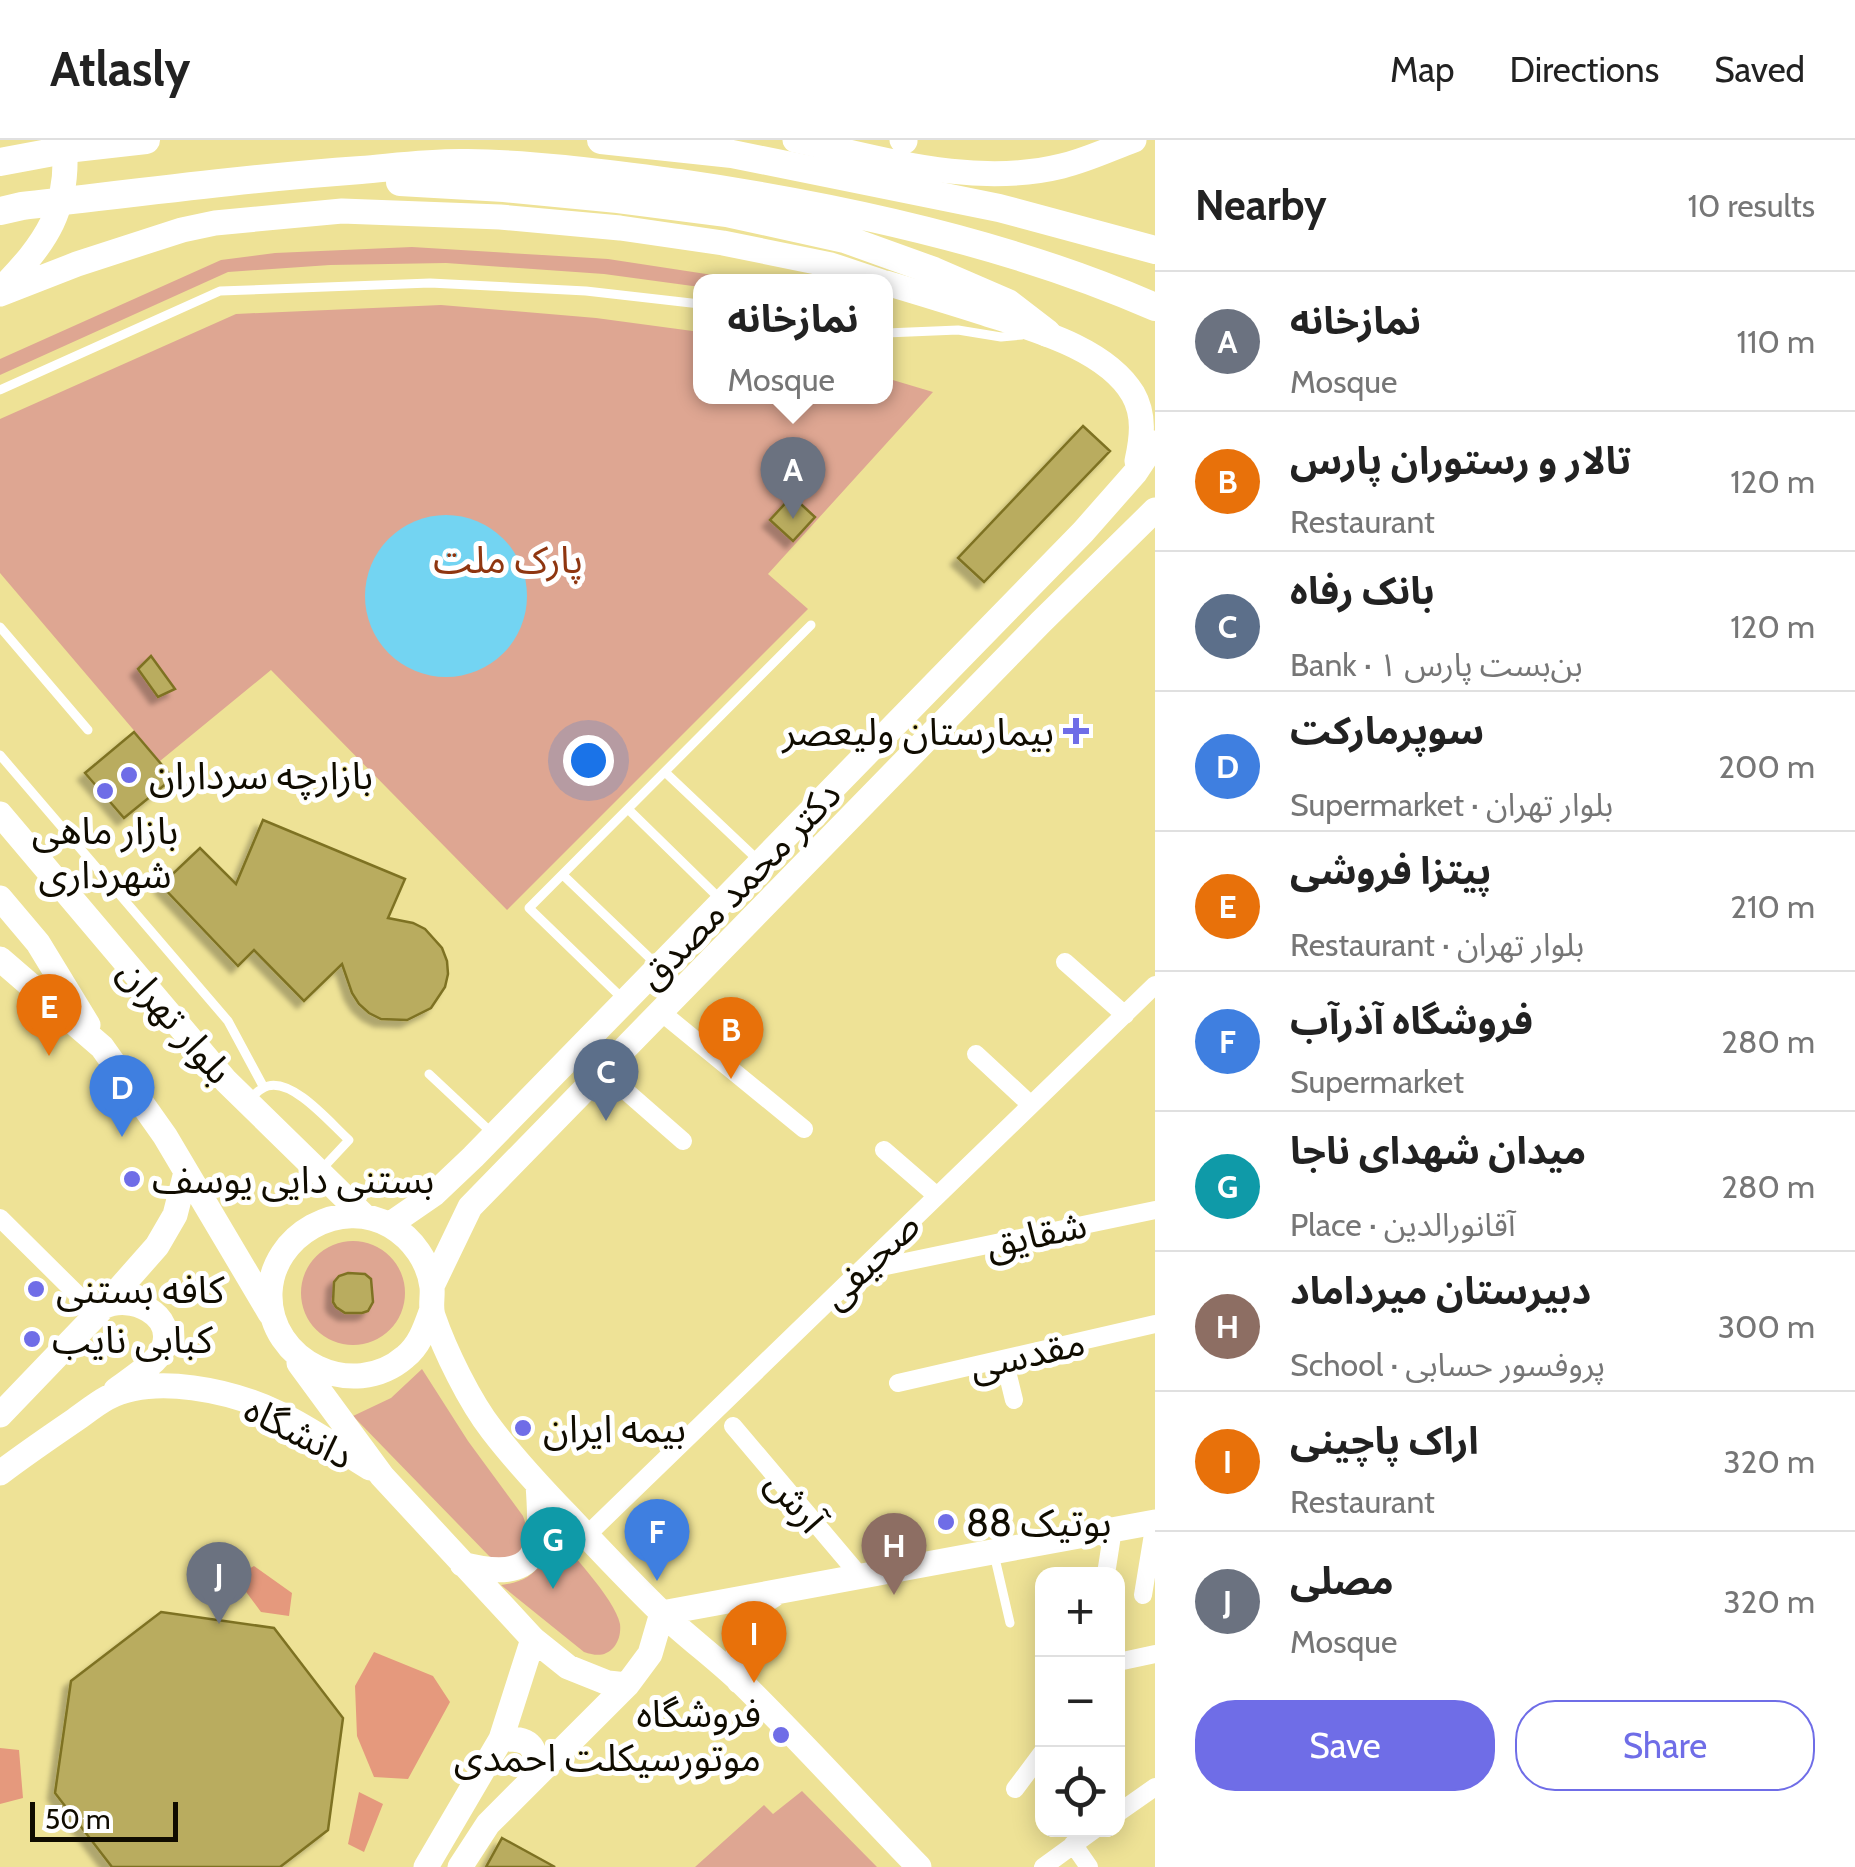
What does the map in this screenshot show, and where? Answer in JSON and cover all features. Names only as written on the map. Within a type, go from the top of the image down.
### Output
[{"type":"main road","points":[[0,292],[38,248],[58,208],[64,180],[64,140]]},
{"type":"main road","points":[[0,162],[146,140]]},
{"type":"main road","points":[[601,140],[751,158],[999,208],[1155,250]]},
{"type":"main road","points":[[795,140],[912,166],[1022,172],[1090,157],[1134,140]]},
{"type":"main road","points":[[0,210],[314,173],[465,163],[591,171],[832,209],[1056,268],[1155,307]]},
{"type":"main road","points":[[314,173],[618,199],[744,217],[845,239],[1008,303],[1047,333]]},
{"type":"main road","points":[[0,292],[182,230],[215,223],[342,211],[500,217],[620,228],[723,243],[858,274]]},
{"type":"main road","points":[[893,285],[1047,333],[1114,372],[1132,391],[1141,415],[1145,467]]},
{"type":"main road","name":"دکتر محمد مصدق","points":[[377,1220],[434,1194],[494,1135],[1145,467],[1155,442]]},
{"type":"main road","name":"دکتر محمد مصدق","points":[[432,1299],[470,1207],[1155,510]]},
{"type":"main road","name":"بلوار تهران","points":[[0,814],[214,1066],[255,1094],[318,1172],[377,1220]]},
{"type":"main road","name":"بلوار تهران","points":[[0,898],[38,943],[102,1046],[165,1136],[274,1320]]},
{"type":"main road","name":"بلوار تهران","points":[[0,959],[102,1046]]},
{"type":"main road","points":[[5,1402],[100,1310],[167,1232],[186,1172]]},
{"type":"main road","points":[[444,1185],[470,1207]]},
{"type":"main road","points":[[627,1686],[568,1668],[533,1639],[382,1476],[286,1344],[274,1320],[270,1293],[276,1266],[290,1242],[312,1225],[338,1216],[377,1220],[410,1240],[425,1262],[432,1299],[473,1401],[508,1451],[662,1613],[740,1681],[919,1867]]},
{"type":"main road","points":[[286,1344],[306,1364],[331,1375],[358,1377],[384,1371],[406,1357],[422,1337],[432,1299]]},
{"type":"main road","points":[[100,1310],[112,1302],[148,1308],[165,1332],[161,1354],[108,1397]]},
{"type":"main road","name":"دانشگاه","points":[[0,1473],[108,1397],[168,1386],[193,1388],[280,1414],[382,1476]]},
{"type":"main road","points":[[462,1564],[499,1570],[516,1568],[531,1557],[541,1525],[538,1484]]},
{"type":"main road","points":[[662,1613],[1155,1522]]},
{"type":"main road","points":[[740,1681],[738,1648],[742,1629],[753,1609],[777,1592]]},
{"type":"main road","points":[[460,1867],[488,1824],[627,1686],[650,1654],[662,1613]]},
{"type":"main road","points":[[426,1867],[501,1740],[533,1639]]},
{"type":"main road","points":[[501,1740],[522,1740],[531,1745],[538,1772]]},
{"type":"street","points":[[1065,962],[1124,1014]]},
{"type":"street","name":"صحیفی","points":[[586,1536],[1155,985]]},
{"type":"street","points":[[661,1012],[804,1129]]},
{"type":"street","points":[[976,1054],[1031,1105]]},
{"type":"street","points":[[603,1070],[683,1141]]},
{"type":"street","points":[[884,1150],[937,1196]]},
{"type":"street","name":"شقایق","points":[[859,1272],[1155,1210]]},
{"type":"street","points":[[0,1218],[100,1310]]},
{"type":"street","name":"مقدسی","points":[[898,1383],[1155,1324]]},
{"type":"street","points":[[1004,1359],[1014,1400]]},
{"type":"street","name":"آرش","points":[[733,1426],[860,1576]]},
{"type":"street","points":[[1143,1595],[1155,1522]]},
{"type":"street","points":[[1107,1567],[1112,1529]]},
{"type":"street","points":[[1125,1660],[1155,1654]]},
{"type":"street","points":[[1015,1789],[1035,1762]]},
{"type":"street","points":[[1125,1809],[1155,1788]]},
{"type":"street","points":[[1043,1867],[1084,1837]]},
{"type":"street","points":[[1073,1844],[1090,1867]]},
{"type":"lane","points":[[0,390],[220,291],[430,283],[586,291],[693,303]]},
{"type":"lane","points":[[893,333],[958,330],[1001,337],[1047,333]]},
{"type":"lane","points":[[626,1001],[529,908],[811,626]]},
{"type":"lane","points":[[0,627],[88,730]]},
{"type":"lane","points":[[0,755],[228,1021],[255,1094],[280,1085],[296,1092],[350,1140],[318,1172]]},
{"type":"lane","points":[[664,772],[761,862]]},
{"type":"lane","points":[[628,809],[722,902]]},
{"type":"lane","points":[[562,874],[659,967]]},
{"type":"lane","points":[[429,1074],[494,1135]]},
{"type":"lane","points":[[993,1552],[1010,1623]]},
{"type":"green space","points":[[412,247],[608,259],[706,274],[693,274],[693,286],[604,274],[446,263],[228,272],[0,375],[0,359],[221,260],[275,253]]},
{"type":"green space","name":"پارک ملت","points":[[441,305],[596,318],[693,331],[693,404],[893,404],[893,380],[933,392],[768,574],[808,609],[507,910],[271,670],[160,761],[0,573],[0,419],[236,314]]},
{"type":"green space","points":[[353,1241],[373,1245],[390,1256],[401,1273],[405,1293],[401,1313],[390,1330],[373,1341],[353,1345],[333,1341],[316,1330],[305,1313],[301,1293],[305,1273],[316,1256],[333,1245]]},
{"type":"green space","points":[[422,1369],[523,1516],[526,1540],[512,1560],[491,1558],[353,1416],[391,1398]]},
{"type":"green space","points":[[548,1526],[600,1587],[616,1613],[619,1636],[607,1653],[584,1652],[501,1585],[524,1579],[538,1567],[546,1549]]},
{"type":"green space","points":[[802,1791],[877,1867],[695,1867],[764,1805],[773,1814]]},
{"type":"shaded area","points":[[254,1566],[292,1593],[289,1616],[261,1612],[235,1577]]},
{"type":"shaded area","points":[[374,1652],[433,1676],[450,1702],[408,1779],[374,1777],[357,1736],[355,1686]]},
{"type":"shaded area","points":[[0,1748],[19,1750],[23,1798],[0,1804]]},
{"type":"shaded area","points":[[359,1792],[383,1804],[364,1852],[348,1844]]},
{"type":"water","points":[[446,515],[477,522],[503,539],[520,565],[527,596],[520,627],[503,653],[477,670],[446,677],[415,670],[389,653],[372,627],[365,596],[372,565],[389,539],[415,522]]},
{"type":"building","points":[[1083,426],[1110,451],[984,582],[958,558]]},
{"type":"building","points":[[792,496],[815,517],[793,541],[770,520]]},
{"type":"building","points":[[151,656],[175,689],[158,697],[138,669]]},
{"type":"building","name":"بازارچه سرداران","points":[[134,732],[173,778],[124,818],[85,773]]},
{"type":"building","points":[[263,820],[405,879],[388,918],[425,929],[442,948],[447,961],[445,987],[431,1008],[407,1020],[381,1019],[359,1004],[342,964],[304,1001],[254,950],[238,966],[161,885],[200,848],[236,884]]},
{"type":"building","points":[[348,1273],[365,1274],[371,1279],[373,1302],[368,1311],[345,1313],[333,1302],[334,1282]]},
{"type":"building","points":[[161,1612],[274,1628],[343,1718],[328,1830],[280,1867],[112,1867],[55,1793],[71,1681]]},
{"type":"building","points":[[502,1838],[555,1867],[486,1867]]},
{"type":"place","name":"نمازخانه","points":[[793,519]]},
{"type":"place","name":"بیمارستان ولیعصر","points":[[1076,731]]},
{"type":"place","name":"بازارچه سرداران","points":[[129,775]]},
{"type":"place","name":"بازار ماهی شهرداری","points":[[105,791]]},
{"type":"place","name":"پیتزا فروشی","points":[[49,1056]]},
{"type":"place","name":"تالار و رستوران پارس","points":[[731,1079]]},
{"type":"place","name":"بانک رفاه","points":[[606,1121]]},
{"type":"place","name":"سوپرمارکت","points":[[122,1137]]},
{"type":"place","name":"بستنی دایی یوسف","points":[[132,1179]]},
{"type":"place","name":"کافه بستنی","points":[[36,1289]]},
{"type":"place","name":"کبابی نایب","points":[[32,1339]]},
{"type":"place","name":"بیمه ایران","points":[[523,1428]]},
{"type":"place","name":"بوتیک 88","points":[[946,1522]]},
{"type":"place","name":"فروشگاه آذرآب","points":[[657,1581]]},
{"type":"place","name":"میدان شهدای ناجا","points":[[553,1589]]},
{"type":"place","name":"دبیرستان میرداماد","points":[[894,1595]]},
{"type":"place","name":"مصلی","points":[[219,1624]]},
{"type":"place","name":"اراک پاچینی","points":[[754,1683]]},
{"type":"place","name":"فروشگاه موتورسیکلت احمدی","points":[[781,1735]]}]
